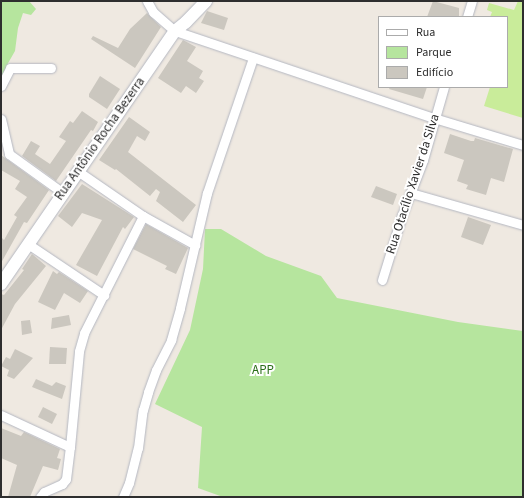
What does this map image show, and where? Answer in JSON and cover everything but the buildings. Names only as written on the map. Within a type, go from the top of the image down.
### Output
[{"type":"street","points":[[147,1],[153,12],[175,31],[434,118],[523,144]]},
{"type":"street","name":"Rua Antônio Rocha Bezerra","points":[[1,284],[175,31],[206,1]]},
{"type":"street","points":[[467,16],[472,1]]},
{"type":"street","points":[[124,497],[138,448],[143,410],[156,370],[171,340],[207,193],[253,58]]},
{"type":"street","points":[[1,86],[10,68],[51,68]]},
{"type":"street","name":"Rua Otacílio Xavier da Silva","points":[[382,280],[410,193],[423,160],[444,88]]},
{"type":"street","points":[[1,118],[9,154],[63,193]]},
{"type":"street","points":[[79,172],[143,216],[195,244]]},
{"type":"street","points":[[410,193],[523,225]]},
{"type":"street","points":[[40,497],[44,492],[62,484],[66,479],[79,351],[84,333],[143,216]]},
{"type":"street","points":[[28,244],[104,295]]},
{"type":"street","points":[[1,415],[70,447]]},
{"type":"green space","points":[[1,1],[29,1],[36,9],[31,15],[23,13],[18,28],[15,51],[7,65],[1,82]]},
{"type":"green space","points":[[518,1],[523,1],[523,118],[484,106],[490,88],[508,88],[508,16],[490,16],[492,12],[487,10],[489,3],[514,10]]},
{"type":"green space","name":"APP","points":[[205,229],[221,229],[266,256],[321,276],[337,298],[458,322],[523,331],[523,497],[223,497],[198,488],[202,427],[155,404],[190,330],[203,269]]}]
